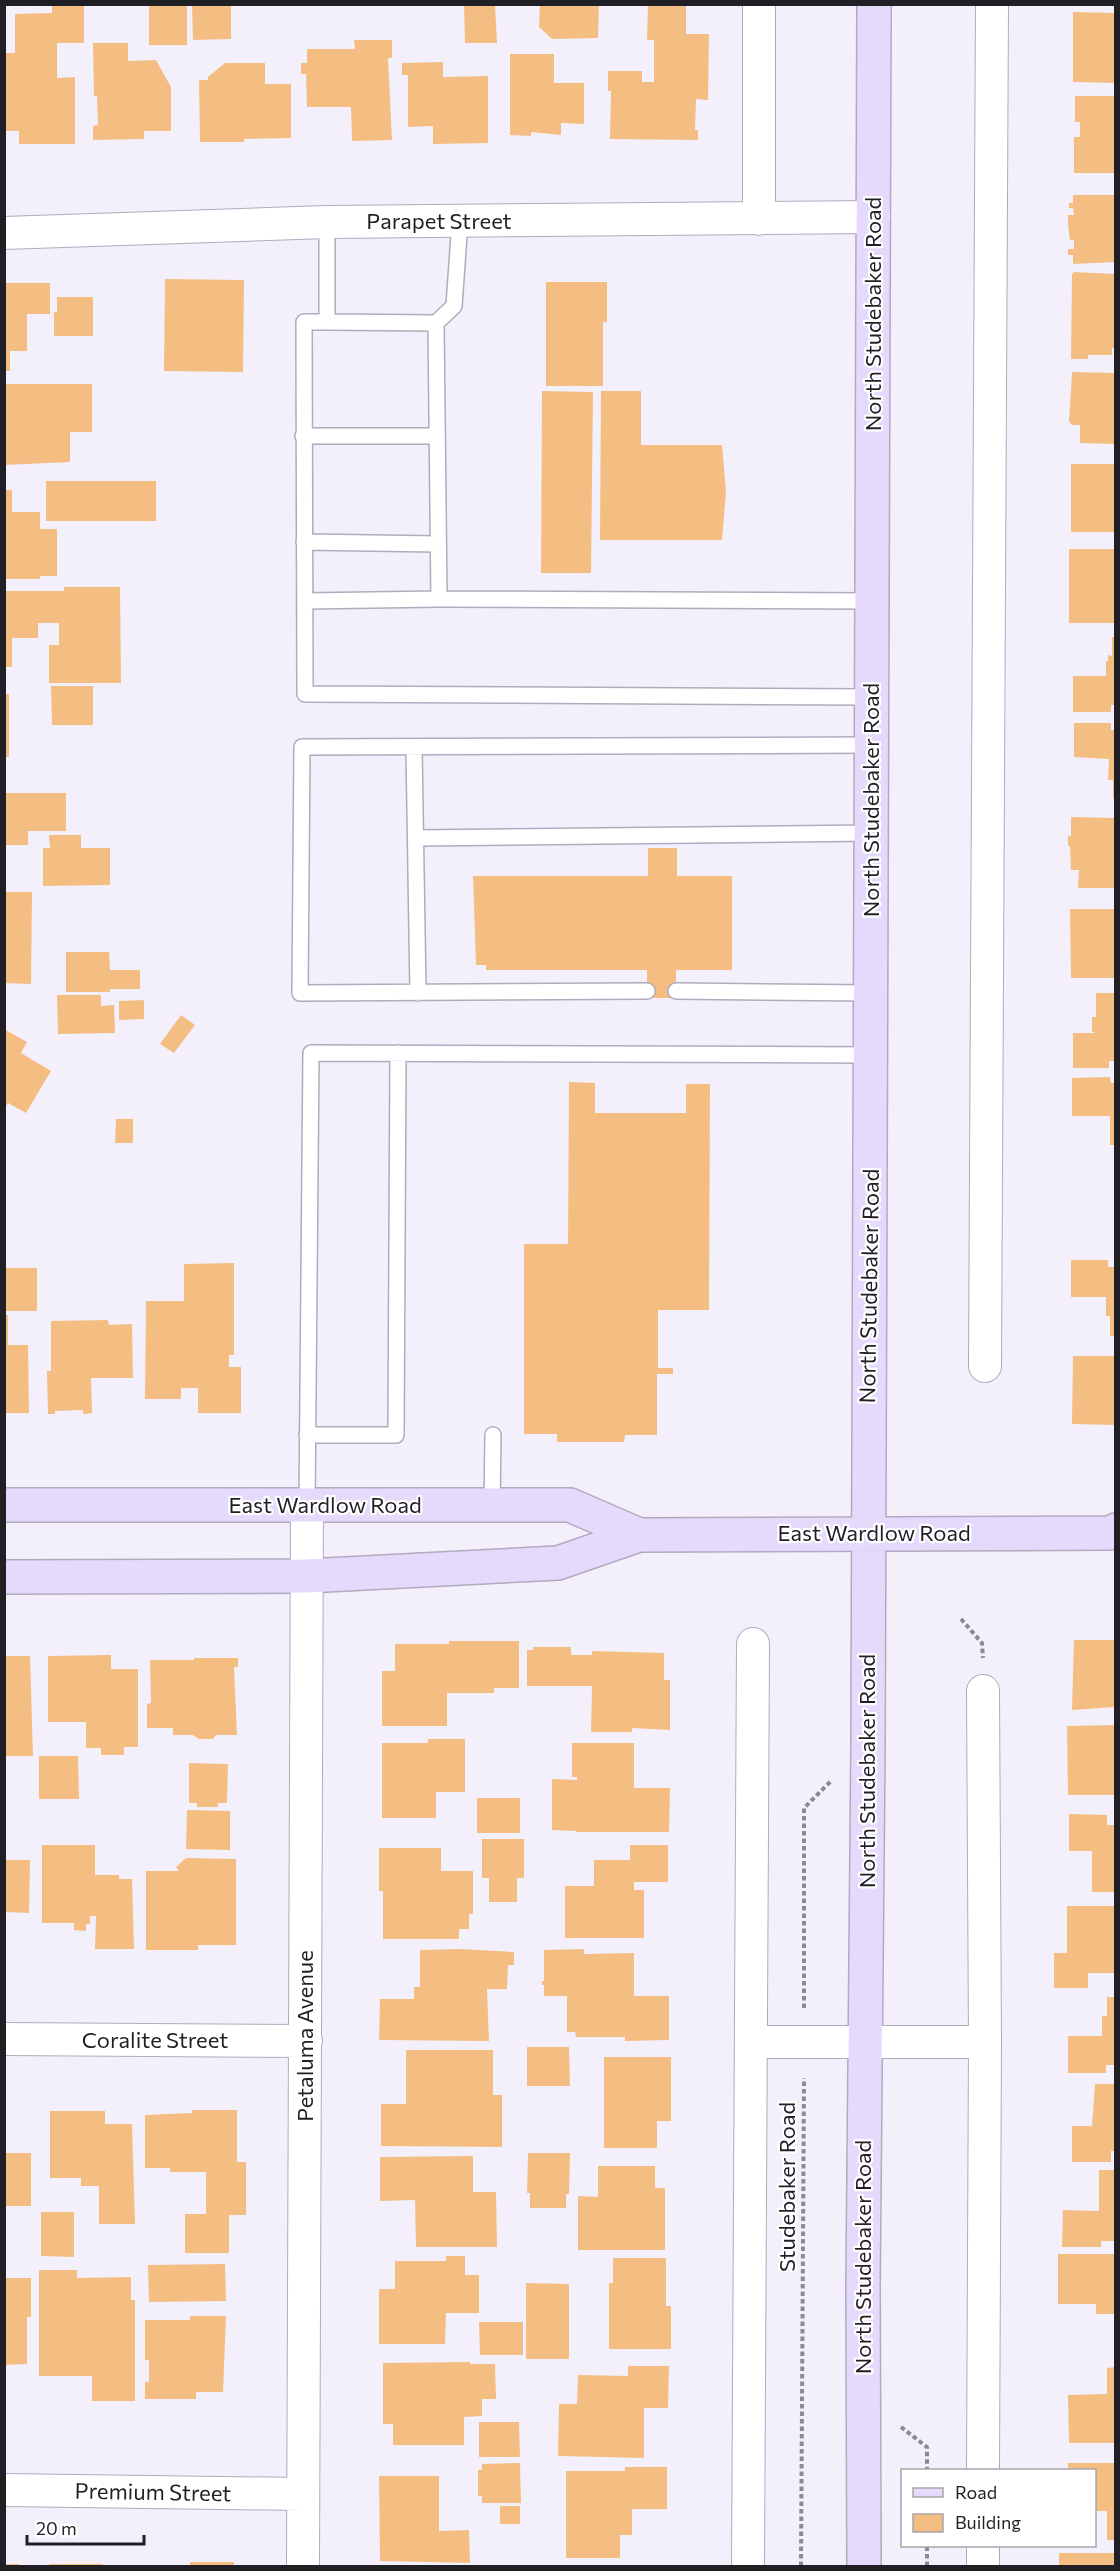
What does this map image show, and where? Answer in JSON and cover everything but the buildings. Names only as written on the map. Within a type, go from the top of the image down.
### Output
[{"type":"main road","name":"North Studebaker Road","points":[[864,2566],[864,2042],[868,1844],[874,4]]},
{"type":"main road","name":"East Wardlow Road","points":[[4,1505],[570,1505],[639,1535]]},
{"type":"main road","name":"East Wardlow Road","points":[[4,1576],[306,1576],[558,1563],[639,1535],[868,1532],[1114,1533]]},
{"type":"street","points":[[759,4],[759,219]]},
{"type":"street","points":[[985,1366],[992,4]]},
{"type":"street","name":"Parapet Street","points":[[4,233],[327,222],[874,218]]},
{"type":"street","name":"Petaluma Avenue","points":[[303,2566],[307,1505]]},
{"type":"street","points":[[748,2566],[753,1644]]},
{"type":"street","points":[[983,1691],[985,2042],[983,2469]]},
{"type":"street","name":"Coralite Street","points":[[4,2039],[306,2041]]},
{"type":"street","points":[[752,2042],[985,2042]]},
{"type":"street","name":"Premium Street","points":[[4,2490],[303,2494]]},
{"type":"street","points":[[982,2566],[983,2547]]},
{"type":"lane","points":[[460,221],[454,306],[436,323],[304,322],[305,694],[872,697]]},
{"type":"lane","points":[[327,222],[327,322]]},
{"type":"lane","points":[[436,323],[439,598]]},
{"type":"lane","points":[[303,436],[436,436]]},
{"type":"lane","points":[[304,542],[438,544]]},
{"type":"lane","points":[[305,600],[439,598],[872,600]]},
{"type":"lane","points":[[647,991],[300,993],[302,747],[872,746]]},
{"type":"lane","points":[[414,747],[417,993]]},
{"type":"lane","points":[[416,838],[871,833]]},
{"type":"lane","points":[[676,991],[870,993]]},
{"type":"lane","points":[[307,1505],[311,1053],[870,1055]]},
{"type":"lane","points":[[307,1435],[396,1435],[398,1053]]},
{"type":"lane","points":[[492,1505],[493,1435]]},
{"type":"path","name":"Studebaker Road","points":[[801,2566],[804,1808]]},
{"type":"path","points":[[927,2447],[927,2469]]},
{"type":"path","points":[[927,2547],[927,2566]]}]
